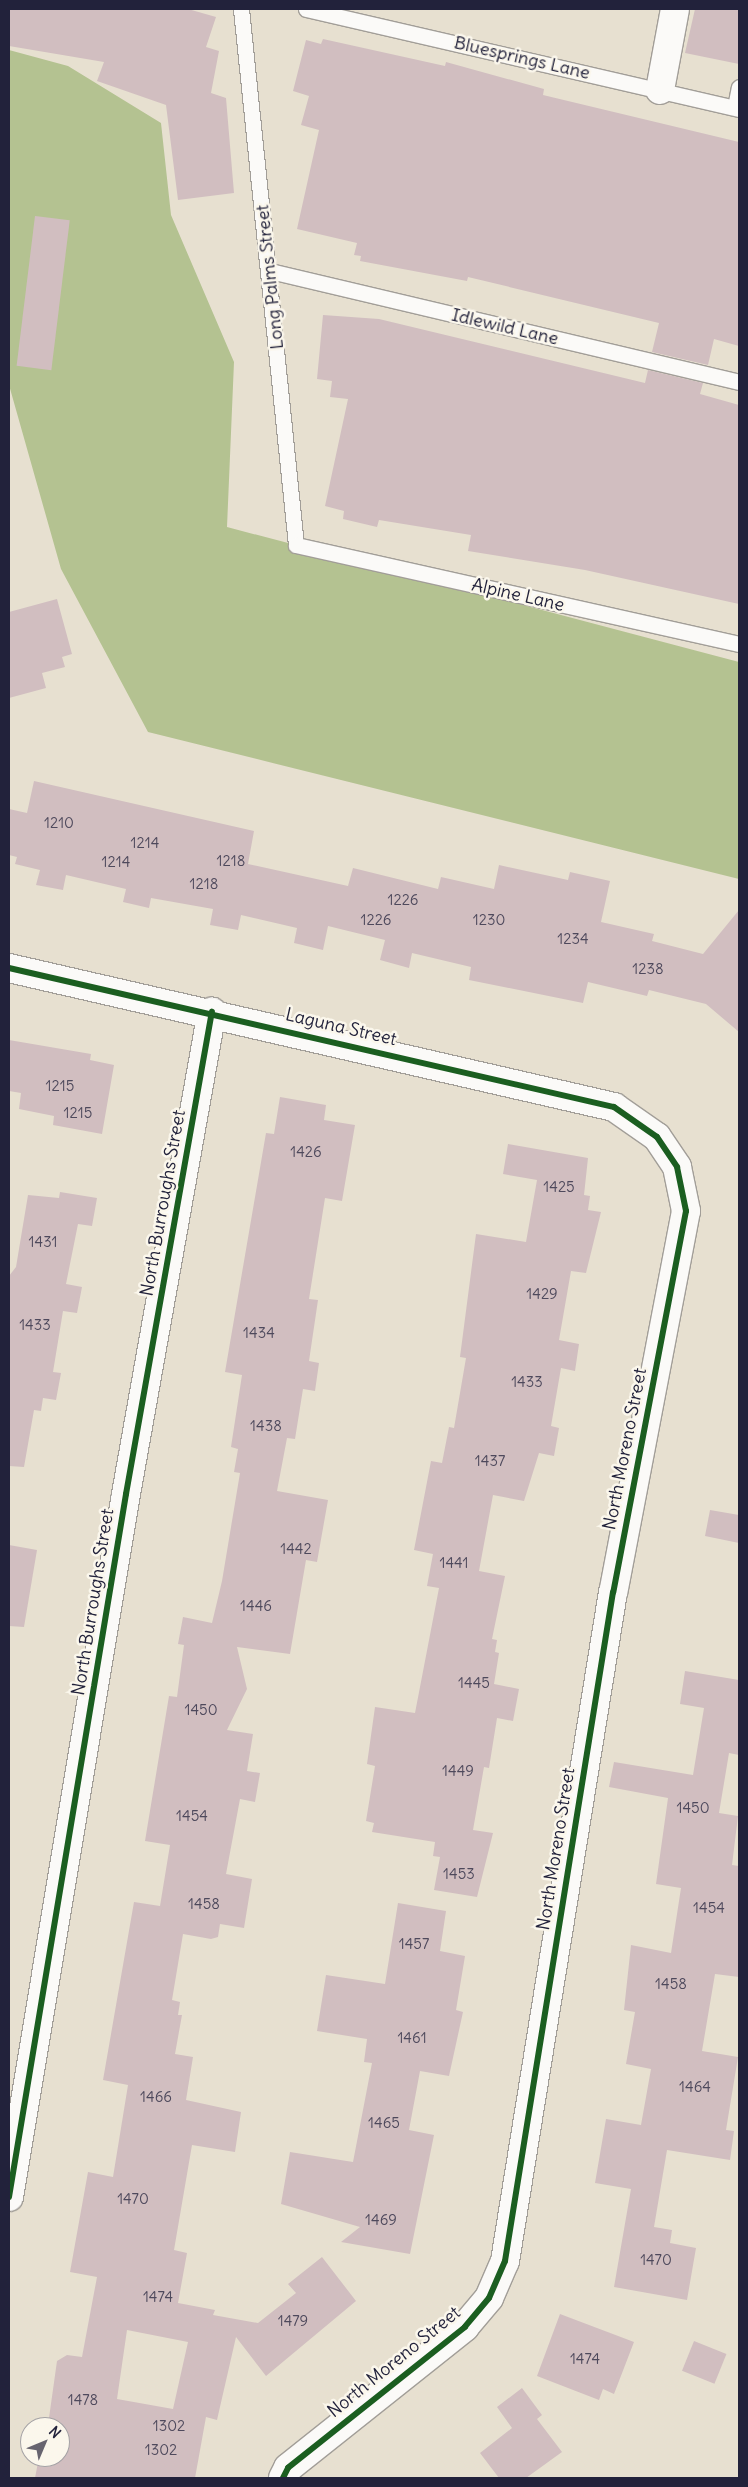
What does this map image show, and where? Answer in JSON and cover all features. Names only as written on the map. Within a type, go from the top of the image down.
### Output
[{"type":"street","points":[[660,90],[675,9]]},
{"type":"street","name":"Laguna Street","points":[[9,968],[212,1012],[614,1107],[657,1138]]},
{"type":"street","name":"North Burroughs Street","points":[[9,2197],[126,1494],[212,1012]]},
{"type":"street","name":"North Moreno Street","points":[[283,2478],[288,2468],[465,2328],[489,2298],[505,2261],[613,1592],[686,1211],[676,1167],[657,1138]]},
{"type":"lane","name":"Long Palms Street","points":[[241,9],[270,271],[296,545]]},
{"type":"lane","name":"Bluesprings Lane","points":[[306,9],[737,108]]},
{"type":"lane","points":[[737,108],[739,87]]},
{"type":"lane","name":"Idlewild Lane","points":[[270,271],[739,382]]},
{"type":"lane","name":"Alpine Lane","points":[[296,545],[739,644]]},
{"type":"green space","points":[[9,50],[68,66],[161,123],[171,215],[234,362],[227,527],[739,662],[739,879],[148,732],[61,569],[9,385]]},
{"type":"building","points":[[9,9],[188,9],[216,17],[206,47],[219,51],[211,93],[226,98],[234,193],[178,200],[166,105],[97,81],[104,62],[9,46]]},
{"type":"building","points":[[695,9],[739,9],[739,64],[685,53]]},
{"type":"building","points":[[323,39],[445,66],[446,62],[544,89],[543,95],[739,142],[739,346],[714,339],[708,365],[652,352],[659,323],[468,277],[467,281],[360,261],[361,256],[354,255],[357,243],[297,229],[319,130],[301,125],[309,96],[293,91],[306,40],[321,44]]},
{"type":"building","points":[[35,216],[70,220],[51,370],[17,366]]},
{"type":"building","points":[[323,315],[379,319],[645,383],[648,370],[703,383],[700,394],[739,405],[739,604],[585,570],[468,551],[471,535],[379,520],[377,527],[343,519],[344,511],[325,506],[348,399],[330,397],[332,381],[317,379]]},
{"type":"building","points":[[57,599],[72,654],[62,657],[65,667],[42,673],[46,688],[9,698],[9,612]]},
{"type":"building","points":[[34,781],[254,831],[248,864],[348,886],[353,868],[438,889],[441,877],[494,889],[499,865],[568,880],[570,872],[610,881],[601,922],[654,934],[652,941],[703,954],[739,910],[739,1032],[706,1004],[649,990],[647,996],[588,982],[583,1003],[469,980],[471,967],[412,953],[409,968],[380,960],[385,940],[328,926],[323,950],[294,943],[297,928],[241,915],[238,930],[210,925],[213,909],[151,898],[149,908],[123,902],[126,889],[66,875],[63,890],[36,885],[40,870],[15,864],[17,857],[9,855],[9,809],[27,813]]},
{"type":"building","points":[[9,1040],[91,1054],[90,1060],[114,1065],[102,1134],[53,1125],[54,1116],[19,1109],[21,1093],[9,1091]]},
{"type":"building","points":[[280,1097],[326,1105],[324,1120],[355,1125],[342,1201],[325,1198],[309,1299],[318,1300],[309,1361],[319,1363],[315,1391],[303,1389],[295,1439],[287,1438],[277,1491],[328,1500],[317,1562],[306,1560],[290,1654],[237,1647],[247,1689],[227,1730],[253,1734],[247,1771],[260,1773],[255,1802],[240,1799],[226,1874],[252,1879],[244,1928],[220,1924],[218,1937],[211,1939],[183,1934],[172,2000],[180,2002],[178,2015],[182,2015],[175,2054],[193,2057],[186,2100],[241,2112],[235,2152],[192,2145],[174,2250],[187,2253],[178,2303],[215,2310],[213,2315],[258,2323],[296,2293],[288,2284],[322,2257],[356,2301],[266,2376],[236,2337],[217,2420],[206,2417],[195,2478],[35,2478],[37,2467],[70,2467],[70,2417],[49,2417],[57,2361],[67,2355],[82,2357],[97,2277],[70,2272],[88,2172],[113,2177],[128,2085],[103,2080],[134,1902],[160,1906],[170,1845],[145,1841],[169,1696],[177,1697],[184,1645],[178,1644],[183,1617],[212,1623],[222,1581],[240,1473],[234,1472],[238,1449],[231,1447],[242,1375],[225,1372],[266,1133],[274,1134]],"holes":[[[127,2330],[188,2342],[173,2409],[117,2399]]]},
{"type":"building","points":[[508,1144],[588,1158],[584,1195],[590,1196],[588,1210],[601,1212],[586,1273],[571,1271],[559,1340],[579,1344],[575,1371],[561,1368],[551,1426],[559,1428],[554,1456],[539,1453],[524,1501],[493,1495],[479,1571],[505,1576],[492,1639],[497,1640],[495,1652],[499,1653],[494,1684],[519,1689],[513,1721],[497,1718],[489,1768],[484,1767],[473,1830],[493,1833],[477,1897],[434,1890],[440,1857],[433,1856],[435,1842],[372,1832],[374,1823],[366,1821],[375,1766],[367,1764],[375,1707],[415,1713],[439,1588],[427,1586],[433,1554],[414,1550],[431,1461],[442,1463],[449,1427],[454,1428],[466,1358],[460,1357],[476,1234],[526,1242],[537,1180],[503,1174]]},
{"type":"building","points":[[60,1192],[97,1198],[92,1226],[78,1224],[66,1284],[82,1287],[77,1313],[63,1311],[53,1372],[61,1373],[56,1400],[43,1398],[41,1411],[34,1410],[24,1467],[9,1466],[9,1276],[16,1267],[28,1195],[59,1198]]},
{"type":"building","points":[[710,1510],[739,1515],[739,1543],[705,1536]]},
{"type":"building","points":[[9,1545],[37,1550],[24,1627],[9,1626]]},
{"type":"building","points":[[685,1671],[739,1680],[739,1755],[729,1753],[719,1813],[738,1816],[732,1865],[739,1866],[739,1977],[715,1974],[702,2051],[738,2057],[726,2130],[734,2131],[730,2160],[667,2150],[654,2227],[672,2230],[670,2243],[696,2248],[687,2300],[614,2287],[631,2189],[595,2183],[606,2119],[641,2125],[651,2069],[626,2064],[635,2012],[624,2010],[631,1945],[671,1953],[681,1888],[656,1884],[668,1798],[609,1787],[614,1762],[693,1775],[704,1708],[680,1704]]},
{"type":"building","points":[[398,1903],[446,1911],[440,1951],[465,1956],[456,2010],[463,2012],[449,2076],[420,2071],[409,2130],[434,2135],[410,2254],[341,2242],[360,2227],[281,2204],[290,2152],[353,2162],[372,2063],[364,2062],[367,2039],[317,2031],[326,1975],[385,1984]]},
{"type":"building","points":[[560,2314],[634,2342],[614,2394],[603,2389],[599,2400],[537,2376]]},
{"type":"building","points":[[694,2341],[726,2354],[714,2384],[682,2371]]},
{"type":"building","points":[[522,2388],[542,2415],[537,2419],[562,2452],[526,2478],[499,2478],[480,2453],[512,2428],[497,2407]]},
{"type":"cycle path","points":[[9,968],[614,1107],[657,1137],[677,1167],[686,1211],[613,1592],[505,2261],[489,2298],[465,2327],[288,2468],[283,2478]]},
{"type":"cycle path","points":[[9,2197],[126,1494],[212,1012]]}]
